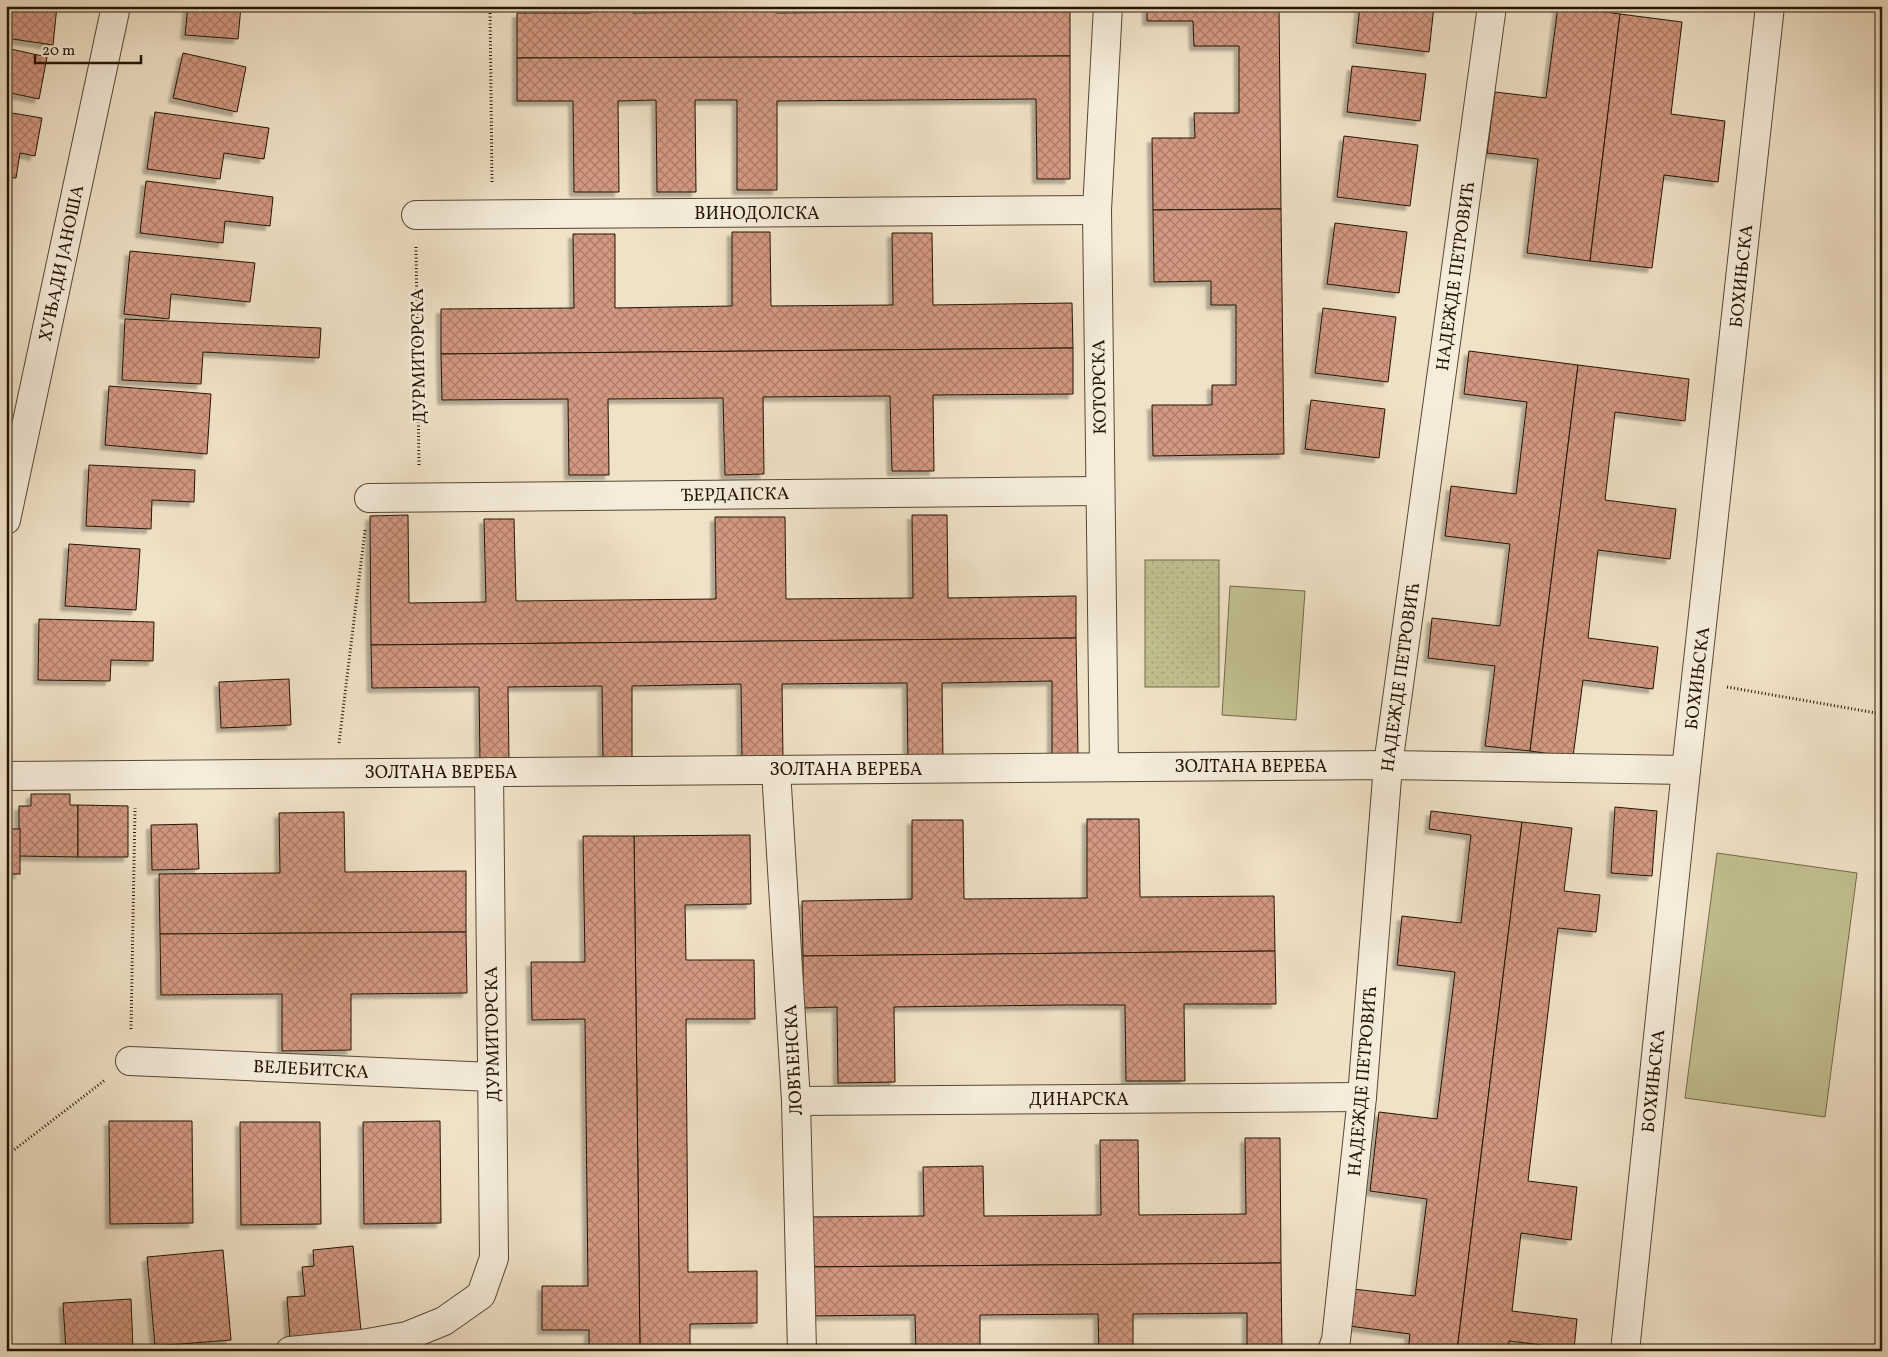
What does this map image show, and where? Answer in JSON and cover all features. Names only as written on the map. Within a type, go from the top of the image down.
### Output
[{"type":"street","name":"ХУЊАДИ ЈАНОША","points":[[6,520],[116,6]]},
{"type":"street","name":"КОТОРСКА","points":[[1104,767],[1098,210],[1108,6]]},
{"type":"street","name":"НАДЕЖДЕ ПЕТРОВИЋ","points":[[1332,1351],[1336,1340],[1362,1097],[1388,765],[1492,6]]},
{"type":"street","name":"БОХИЊСКА","points":[[1625,1351],[1686,770],[1770,6]]},
{"type":"street","name":"ВИНОДОЛСКА","points":[[416,215],[1098,210]]},
{"type":"street","name":"ЂЕРДАПСКА","points":[[369,498],[1100,491]]},
{"type":"street","name":"ЗОЛТАНА ВЕРЕБА","points":[[6,776],[1388,765],[1686,770]]},
{"type":"street","name":"ЛОВЋЕНСКА","points":[[776,770],[796,1101],[802,1351]]},
{"type":"street","name":"ДУРМИТОРСКА","points":[[290,1351],[362,1344],[407,1336],[444,1321],[481,1295],[494,1258],[489,772]]},
{"type":"street","name":"ВЕЛЕБИТСКА","points":[[130,1061],[492,1077]]},
{"type":"street","name":"ДИНАРСКА","points":[[796,1101],[1362,1097]]},
{"type":"path","points":[[490,6],[492,215]]},
{"type":"path","name":"ДУРМИТОРСКА","points":[[416,215],[420,497]]},
{"type":"path","points":[[335,773],[369,498]]},
{"type":"path","points":[[1697,682],[1882,714]]},
{"type":"path","points":[[6,1156],[130,1061],[136,774]]},
{"type":"shaded area","points":[[1145,560],[1219,560],[1219,687],[1145,687]]},
{"type":"shaded area","points":[[1230,586],[1305,591],[1296,720],[1222,715]]},
{"type":"shaded area","points":[[1717,853],[1857,873],[1825,1117],[1685,1098]]},
{"type":"building","points":[[6,6],[57,6],[53,45],[6,38]]},
{"type":"building","points":[[188,6],[241,6],[238,39],[185,35]]},
{"type":"building","points":[[591,6],[633,6],[633,13],[721,12],[721,6],[776,6],[777,13],[884,12],[884,6],[933,6],[933,12],[1070,12],[1070,56],[517,58],[517,13],[591,13]]},
{"type":"building","points":[[1147,6],[1279,6],[1281,209],[1153,210],[1152,138],[1195,138],[1194,113],[1239,113],[1239,46],[1194,46],[1193,21],[1147,21]]},
{"type":"building","points":[[1360,6],[1434,6],[1429,52],[1356,43]]},
{"type":"building","points":[[1558,6],[1620,14],[1590,261],[1527,253],[1538,159],[1487,153],[1495,92],[1546,98]]},
{"type":"building","points":[[1620,14],[1682,22],[1671,114],[1725,121],[1718,182],[1664,175],[1652,268],[1590,261]]},
{"type":"building","points":[[6,48],[47,57],[39,99],[6,92]]},
{"type":"building","points":[[183,53],[246,67],[237,112],[173,98]]},
{"type":"building","points":[[1070,56],[1070,179],[1037,179],[1036,99],[777,101],[777,190],[737,190],[737,100],[695,100],[696,192],[657,192],[656,100],[618,101],[619,192],[574,192],[573,101],[517,101],[517,58]]},
{"type":"building","points":[[1352,66],[1426,74],[1420,121],[1347,112]]},
{"type":"building","points":[[6,112],[42,118],[35,156],[20,153],[16,178],[6,177]]},
{"type":"building","points":[[155,112],[269,128],[264,159],[224,153],[220,179],[147,169]]},
{"type":"building","points":[[1344,136],[1418,145],[1410,206],[1337,197]]},
{"type":"building","points":[[146,181],[273,197],[270,226],[225,221],[223,243],[140,233]]},
{"type":"building","points":[[1281,209],[1284,454],[1153,456],[1152,405],[1212,405],[1212,385],[1236,385],[1236,305],[1211,305],[1211,281],[1154,282],[1153,210]]},
{"type":"building","points":[[1335,223],[1407,232],[1399,293],[1327,284]]},
{"type":"building","points":[[732,232],[770,232],[771,306],[893,305],[892,233],[932,233],[933,305],[1072,303],[1073,348],[441,354],[441,309],[574,308],[573,234],[615,234],[615,308],[732,306]]},
{"type":"building","points":[[130,251],[255,263],[250,302],[171,294],[169,319],[124,314]]},
{"type":"building","points":[[1323,308],[1396,317],[1388,382],[1315,373]]},
{"type":"building","points":[[125,319],[321,328],[319,358],[203,352],[201,384],[122,380]]},
{"type":"building","points":[[1073,348],[1073,394],[933,395],[934,471],[892,471],[890,396],[763,397],[764,474],[725,475],[723,398],[608,399],[609,475],[569,475],[568,399],[442,400],[441,354]]},
{"type":"building","points":[[1469,351],[1578,365],[1530,751],[1485,746],[1495,666],[1428,658],[1432,618],[1500,626],[1510,544],[1445,536],[1451,486],[1516,494],[1527,402],[1464,394]]},
{"type":"building","points":[[1578,365],[1689,379],[1685,421],[1615,412],[1605,500],[1676,509],[1670,559],[1598,550],[1588,638],[1658,647],[1653,689],[1583,680],[1573,757],[1530,751]]},
{"type":"building","points":[[109,386],[211,394],[207,454],[105,445]]},
{"type":"building","points":[[1311,400],[1385,409],[1379,458],[1305,449]]},
{"type":"building","points":[[89,465],[195,470],[194,502],[152,500],[151,529],[86,526]]},
{"type":"building","points":[[408,515],[409,603],[486,602],[484,519],[514,519],[516,601],[716,599],[715,517],[785,517],[786,599],[913,598],[912,515],[947,515],[948,598],[1076,596],[1076,638],[371,645],[370,516]]},
{"type":"building","points":[[69,544],[140,549],[136,610],[65,606]]},
{"type":"building","points":[[39,619],[154,622],[153,661],[111,660],[110,681],[38,680]]},
{"type":"building","points":[[1076,638],[1078,757],[1052,758],[1052,681],[942,683],[943,762],[908,762],[907,683],[782,684],[783,759],[742,759],[741,684],[632,686],[632,761],[603,761],[602,686],[508,687],[509,761],[480,762],[479,687],[372,688],[371,645]]},
{"type":"building","points":[[289,679],[291,725],[221,728],[219,682]]},
{"type":"building","points":[[31,794],[70,794],[70,805],[78,805],[78,857],[19,856],[19,806],[31,806]]},
{"type":"building","points":[[78,805],[128,806],[128,857],[78,857]]},
{"type":"building","points":[[1615,807],[1657,811],[1652,876],[1611,873]]},
{"type":"building","points":[[1431,811],[1522,822],[1457,1351],[1408,1351],[1410,1334],[1349,1326],[1353,1289],[1415,1296],[1427,1199],[1370,1191],[1379,1112],[1437,1119],[1455,972],[1397,965],[1402,916],[1461,923],[1471,835],[1429,829]]},
{"type":"building","points":[[344,812],[345,872],[466,871],[466,932],[160,934],[159,874],[280,873],[279,813]]},
{"type":"building","points":[[1087,819],[1139,819],[1140,897],[1274,896],[1275,951],[803,956],[802,901],[912,899],[912,820],[963,820],[964,899],[1087,898]]},
{"type":"building","points":[[1522,822],[1572,828],[1564,891],[1600,895],[1596,932],[1558,928],[1528,1181],[1577,1187],[1571,1240],[1521,1233],[1512,1311],[1577,1319],[1574,1349],[1509,1341],[1508,1351],[1457,1351]]},
{"type":"building","points":[[197,824],[199,869],[152,870],[151,825]]},
{"type":"building","points":[[6,829],[20,829],[20,874],[6,874]]},
{"type":"building","points":[[750,835],[751,904],[685,905],[686,960],[754,960],[755,1019],[686,1019],[688,1272],[757,1271],[757,1323],[690,1324],[690,1351],[640,1351],[634,836]]},
{"type":"building","points":[[583,836],[634,836],[640,1351],[589,1351],[589,1330],[542,1330],[542,1286],[588,1286],[585,1019],[532,1020],[531,962],[585,962]]},
{"type":"building","points":[[466,932],[467,993],[351,994],[351,1050],[282,1051],[282,994],[161,995],[160,934]]},
{"type":"building","points":[[1275,951],[1276,1004],[1184,1004],[1185,1081],[1126,1081],[1125,1005],[1067,1005],[894,1007],[895,1082],[838,1083],[837,1007],[803,1008],[803,956]]},
{"type":"building","points":[[109,1121],[192,1121],[193,1223],[110,1224]]},
{"type":"building","points":[[440,1121],[441,1223],[364,1224],[363,1122]]},
{"type":"building","points":[[240,1122],[320,1122],[321,1224],[241,1225]]},
{"type":"building","points":[[1245,1138],[1280,1138],[1281,1263],[803,1267],[803,1217],[924,1216],[923,1167],[983,1166],[984,1216],[1101,1215],[1100,1140],[1138,1140],[1139,1215],[1246,1214]]},
{"type":"building","points":[[6,1242],[9,1242],[6,1278]]},
{"type":"building","points":[[353,1246],[361,1331],[290,1337],[287,1297],[305,1296],[302,1267],[314,1266],[313,1250]]},
{"type":"building","points":[[223,1250],[231,1340],[155,1346],[147,1257]]},
{"type":"building","points":[[1281,1263],[1282,1351],[1247,1351],[1247,1313],[1133,1314],[1133,1351],[1099,1351],[1098,1314],[980,1315],[980,1351],[916,1351],[915,1315],[803,1316],[803,1267]]},
{"type":"building","points":[[131,1299],[133,1350],[66,1351],[63,1303]]}]
